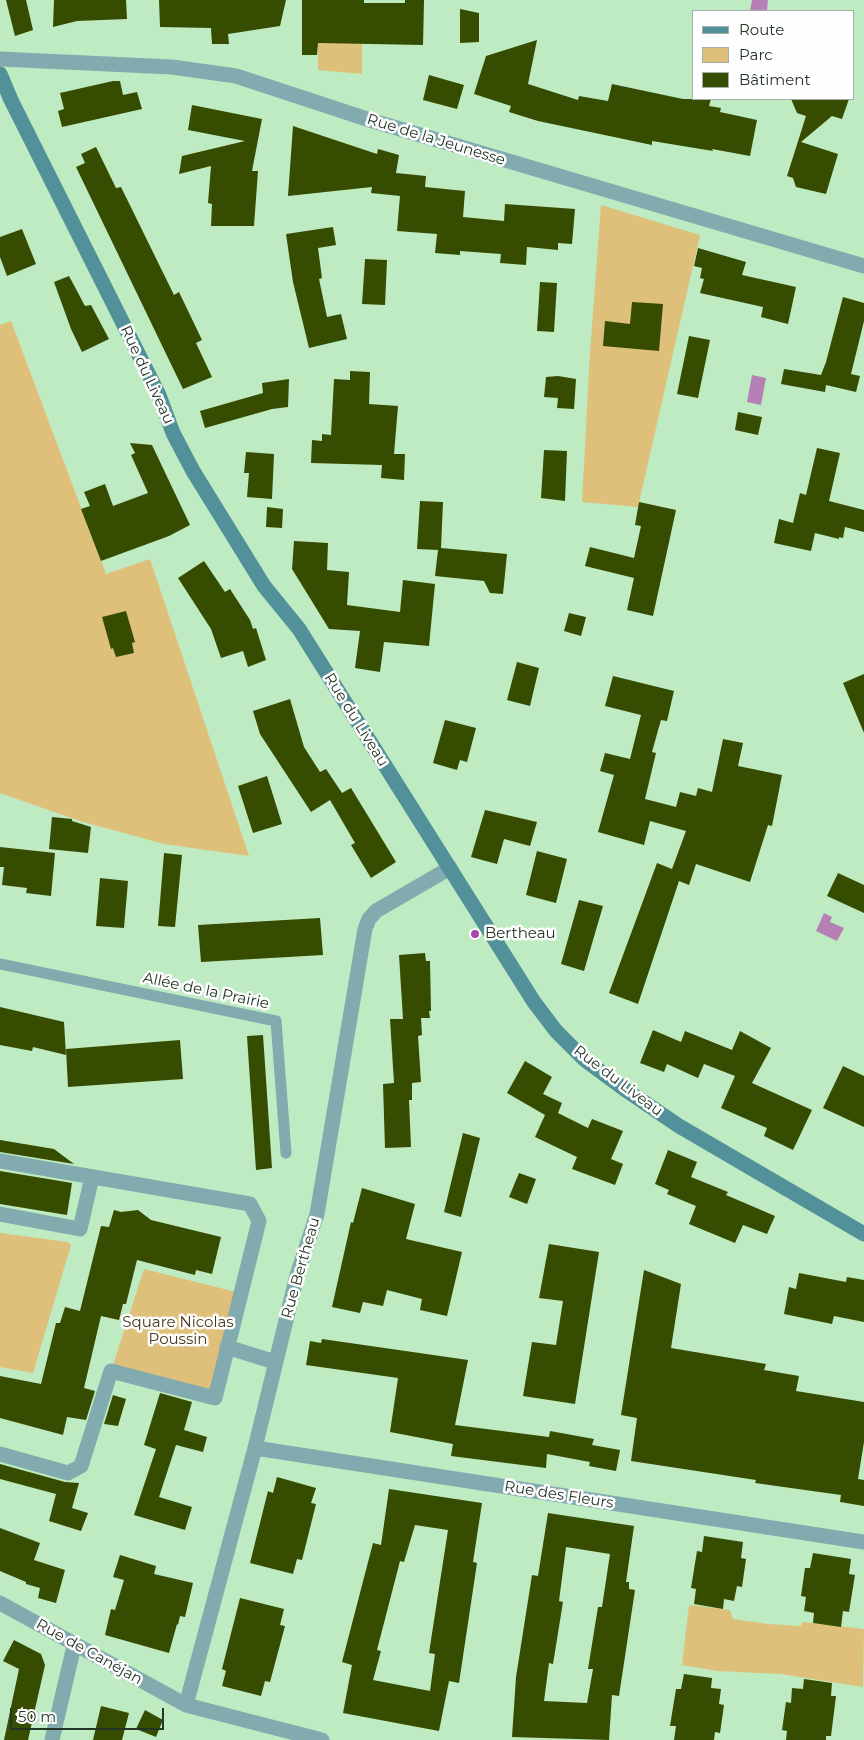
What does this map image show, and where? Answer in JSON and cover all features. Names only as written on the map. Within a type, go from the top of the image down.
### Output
[{"type":"street","name":"Rue de la Jeunesse","points":[[0,59],[172,67],[236,76],[373,122],[864,266]]},
{"type":"street","name":"Rue du Liveau","points":[[0,74],[10,100],[159,396],[173,433],[194,472],[264,586],[299,629],[534,1002],[556,1031],[586,1060],[679,1126],[864,1234]]},
{"type":"street","name":"Rue Bertheau","points":[[186,1705],[255,1448],[297,1275],[317,1214],[365,929],[369,919],[376,910],[450,868]]},
{"type":"street","points":[[0,1161],[250,1204],[259,1221],[215,1398],[111,1371],[81,1466],[68,1472],[0,1454]]},
{"type":"street","points":[[0,1214],[80,1229],[92,1177]]},
{"type":"street","points":[[227,1347],[275,1362]]},
{"type":"street","name":"Rue des Fleurs","points":[[255,1448],[864,1542]]},
{"type":"street","name":"Rue de Canéjan","points":[[0,1603],[74,1646],[186,1705],[296,1737],[322,1740]]},
{"type":"street","points":[[52,1740],[74,1646]]},
{"type":"lane","name":"Allée de la Prairie","points":[[0,964],[276,1021],[286,1153]]},
{"type":"green space","points":[[318,36],[362,44],[362,74],[318,70]]},
{"type":"green space","points":[[601,205],[700,235],[638,507],[582,502],[590,353]]},
{"type":"green space","points":[[11,321],[106,574],[150,559],[249,856],[164,844],[80,821],[0,793],[0,325]]},
{"type":"green space","points":[[0,1233],[68,1242],[71,1245],[33,1373],[0,1367]]},
{"type":"green space","name":"Square Nicolas Poussin","points":[[144,1269],[240,1293],[215,1398],[111,1371]]},
{"type":"green space","points":[[689,1605],[730,1610],[733,1619],[768,1624],[801,1626],[802,1622],[864,1629],[863,1687],[781,1674],[717,1671],[682,1665]]},
{"type":"shaded area","points":[[752,0],[768,0],[767,10],[750,10]]},
{"type":"shaded area","points":[[752,375],[766,378],[761,405],[747,402]]},
{"type":"shaded area","points":[[824,913],[832,917],[830,922],[844,928],[837,941],[816,931]]},
{"type":"building","points":[[6,0],[26,0],[33,30],[15,36]]},
{"type":"building","points":[[54,0],[126,0],[127,19],[77,21],[53,27]]},
{"type":"building","points":[[159,0],[286,0],[280,26],[228,34],[229,44],[212,44],[211,28],[160,27]]},
{"type":"building","points":[[302,0],[364,0],[364,3],[405,3],[405,0],[424,0],[423,45],[318,43],[317,55],[302,55]]},
{"type":"building","points":[[460,9],[479,13],[479,42],[460,43]]},
{"type":"building","points":[[537,40],[528,84],[578,100],[579,96],[608,101],[612,84],[683,99],[711,100],[709,106],[721,108],[720,112],[757,120],[750,156],[652,141],[652,145],[538,121],[509,112],[511,106],[474,94],[486,56]]},
{"type":"building","points":[[429,75],[464,85],[457,109],[423,100]]},
{"type":"building","points":[[120,81],[123,95],[137,92],[142,109],[62,127],[58,111],[64,109],[60,93]]},
{"type":"building","points":[[791,100],[849,100],[842,119],[832,116],[801,142],[838,154],[826,194],[796,187],[793,178],[787,176],[806,116],[797,113]]},
{"type":"building","points":[[192,105],[262,119],[252,171],[258,171],[254,226],[211,226],[212,204],[208,203],[211,166],[179,174],[182,156],[245,141],[188,130]]},
{"type":"building","points":[[293,126],[377,154],[378,149],[399,155],[396,173],[426,176],[425,187],[465,191],[463,217],[504,221],[505,204],[575,209],[572,244],[558,243],[558,250],[527,247],[526,265],[500,263],[501,254],[460,251],[460,255],[435,253],[437,234],[397,231],[400,196],[371,193],[372,187],[288,196]]},
{"type":"building","points":[[96,147],[116,188],[121,187],[174,295],[179,292],[202,340],[196,343],[212,377],[183,389],[76,167],[85,163],[81,154]]},
{"type":"building","points":[[333,227],[336,245],[318,248],[322,278],[319,279],[327,317],[341,314],[347,339],[309,348],[293,282],[286,234]]},
{"type":"building","points":[[22,229],[36,264],[7,276],[0,257],[0,237]]},
{"type":"building","points":[[698,248],[746,262],[742,275],[796,287],[788,324],[761,317],[763,307],[700,293],[704,279],[700,278],[702,268],[694,266]]},
{"type":"building","points":[[365,259],[387,260],[385,305],[362,304]]},
{"type":"building","points":[[69,276],[85,306],[91,305],[109,339],[82,352],[71,329],[54,282]]},
{"type":"building","points":[[540,282],[557,283],[554,332],[537,331]]},
{"type":"building","points":[[843,297],[864,303],[864,321],[851,374],[860,376],[856,392],[826,385],[825,392],[781,384],[784,369],[821,375]]},
{"type":"building","points":[[632,302],[663,304],[659,351],[603,346],[605,321],[630,324]]},
{"type":"building","points":[[689,336],[710,340],[698,398],[677,394]]},
{"type":"building","points":[[350,371],[370,372],[369,404],[398,406],[394,454],[405,454],[404,480],[381,478],[382,465],[311,463],[312,440],[322,441],[322,434],[331,435],[334,379],[350,380]]},
{"type":"building","points":[[558,376],[576,379],[574,409],[557,408],[558,398],[544,397],[546,377]]},
{"type":"building","points":[[289,379],[288,407],[272,409],[205,428],[200,411],[263,393],[262,383]]},
{"type":"building","points":[[738,412],[762,417],[758,435],[735,430]]},
{"type":"building","points":[[130,443],[152,445],[190,525],[169,536],[101,561],[81,509],[90,506],[84,492],[105,484],[113,506],[148,493],[131,455],[135,453]]},
{"type":"building","points":[[817,448],[840,453],[829,501],[864,510],[864,532],[845,527],[843,538],[839,537],[839,539],[815,533],[811,551],[774,543],[779,519],[793,523],[800,493],[806,495]]},
{"type":"building","points":[[544,450],[567,451],[565,501],[541,498]]},
{"type":"building","points":[[246,452],[274,454],[272,499],[247,497],[249,473],[244,473]]},
{"type":"building","points":[[420,501],[443,502],[441,548],[507,554],[503,594],[490,593],[484,581],[435,576],[438,550],[417,549]]},
{"type":"building","points":[[639,502],[676,510],[653,616],[627,610],[634,578],[585,566],[590,547],[634,558],[641,526],[635,525]]},
{"type":"building","points":[[267,507],[283,509],[282,528],[266,527]]},
{"type":"building","points":[[294,541],[328,543],[327,570],[349,572],[347,605],[400,612],[403,580],[435,584],[429,646],[384,642],[380,672],[355,668],[360,631],[329,629],[292,569]]},
{"type":"building","points":[[204,561],[225,592],[230,589],[250,620],[253,629],[256,628],[266,660],[248,667],[243,651],[221,658],[211,629],[178,578]]},
{"type":"building","points":[[126,611],[135,642],[132,643],[134,653],[116,657],[113,648],[111,649],[102,617]]},
{"type":"building","points":[[569,613],[586,617],[581,636],[564,631]]},
{"type":"building","points":[[517,662],[539,668],[530,706],[507,700]]},
{"type":"building","points":[[864,674],[864,733],[843,683]]},
{"type":"building","points":[[613,676],[674,691],[667,721],[661,720],[652,752],[656,753],[645,799],[676,807],[680,792],[696,796],[698,788],[712,792],[723,739],[743,743],[738,766],[782,775],[772,826],[768,825],[750,882],[696,864],[689,885],[679,881],[638,1004],[609,993],[657,863],[672,869],[686,831],[650,821],[644,845],[598,832],[614,775],[600,771],[605,753],[630,759],[641,715],[605,706]]},
{"type":"building","points":[[290,699],[304,747],[320,772],[326,769],[342,793],[351,788],[396,862],[371,878],[351,845],[355,843],[330,800],[311,812],[260,734],[253,711]]},
{"type":"building","points":[[445,720],[476,728],[467,762],[460,760],[457,770],[433,763]]},
{"type":"building","points":[[267,776],[282,824],[253,833],[238,786]]},
{"type":"building","points":[[485,810],[537,822],[530,846],[504,839],[497,864],[471,857]]},
{"type":"building","points":[[52,817],[72,819],[72,821],[91,827],[88,853],[49,849]]},
{"type":"building","points":[[0,847],[55,853],[51,896],[26,893],[27,888],[2,885],[4,867],[0,867]]},
{"type":"building","points":[[537,851],[567,859],[556,903],[526,895]]},
{"type":"building","points":[[164,853],[182,855],[175,927],[158,926]]},
{"type":"building","points":[[838,873],[864,885],[864,913],[827,896]]},
{"type":"building","points":[[100,878],[128,881],[124,928],[96,926]]},
{"type":"building","points":[[579,900],[603,906],[584,971],[561,964]]},
{"type":"building","points":[[320,918],[323,955],[201,962],[198,925]]},
{"type":"building","points":[[425,953],[426,961],[430,961],[431,1011],[429,1011],[430,1018],[421,1018],[422,1035],[418,1036],[421,1082],[412,1083],[412,1100],[409,1100],[411,1147],[385,1148],[383,1084],[394,1083],[390,1019],[403,1019],[399,955]]},
{"type":"building","points":[[0,1007],[64,1022],[66,1055],[33,1047],[32,1051],[0,1045]]},
{"type":"building","points":[[653,1030],[681,1042],[685,1031],[732,1050],[740,1031],[771,1048],[752,1083],[812,1110],[793,1150],[764,1136],[767,1128],[721,1108],[735,1076],[704,1064],[698,1078],[667,1064],[664,1072],[640,1063]]},
{"type":"building","points":[[263,1035],[272,1168],[256,1170],[247,1036]]},
{"type":"building","points":[[180,1040],[183,1079],[68,1087],[66,1049]]},
{"type":"building","points":[[525,1061],[552,1077],[543,1094],[562,1103],[558,1113],[588,1128],[592,1119],[623,1131],[611,1159],[623,1164],[615,1185],[572,1169],[577,1157],[535,1137],[545,1115],[507,1093]]},
{"type":"building","points":[[843,1066],[864,1076],[864,1127],[823,1108]]},
{"type":"building","points":[[463,1133],[480,1138],[461,1217],[444,1212]]},
{"type":"building","points":[[0,1140],[54,1149],[74,1164],[0,1152]]},
{"type":"building","points":[[668,1150],[697,1162],[691,1177],[728,1192],[726,1195],[775,1216],[767,1234],[743,1225],[735,1243],[689,1224],[696,1206],[667,1194],[669,1190],[655,1184]]},
{"type":"building","points":[[0,1171],[72,1183],[67,1215],[0,1204]]},
{"type":"building","points":[[519,1173],[536,1179],[527,1204],[509,1197]]},
{"type":"building","points":[[362,1188],[415,1204],[406,1239],[462,1252],[447,1316],[420,1310],[422,1299],[387,1290],[383,1306],[363,1302],[360,1313],[332,1307],[351,1222],[353,1223]]},
{"type":"building","points":[[114,1210],[121,1212],[138,1210],[151,1220],[221,1237],[212,1274],[196,1270],[195,1275],[137,1260],[126,1304],[123,1304],[119,1320],[101,1316],[84,1388],[95,1391],[86,1420],[67,1417],[63,1435],[0,1418],[0,1376],[41,1384],[56,1323],[60,1323],[65,1307],[80,1311],[101,1226],[109,1227]]},
{"type":"building","points":[[549,1244],[599,1252],[575,1404],[523,1396],[532,1342],[556,1345],[563,1301],[539,1298]]},
{"type":"building","points":[[644,1270],[681,1284],[671,1348],[766,1364],[764,1370],[799,1376],[796,1391],[864,1402],[864,1442],[858,1479],[864,1480],[864,1506],[840,1502],[841,1495],[755,1483],[756,1480],[631,1461],[637,1418],[621,1415]]},
{"type":"building","points":[[799,1273],[846,1282],[847,1277],[864,1280],[864,1322],[834,1316],[832,1324],[784,1314],[789,1287],[796,1289]]},
{"type":"building","points":[[322,1339],[468,1360],[455,1425],[549,1437],[550,1431],[594,1439],[592,1445],[620,1450],[616,1471],[589,1466],[590,1462],[547,1454],[546,1468],[451,1456],[453,1444],[390,1432],[398,1378],[306,1365],[310,1341],[321,1343]]},
{"type":"building","points":[[160,1393],[192,1402],[184,1430],[207,1437],[203,1452],[176,1445],[159,1497],[192,1507],[185,1530],[134,1515],[156,1449],[144,1445]]},
{"type":"building","points":[[113,1395],[126,1399],[118,1426],[104,1424]]},
{"type":"building","points":[[0,1464],[65,1482],[79,1483],[72,1508],[88,1513],[81,1531],[49,1521],[56,1494],[0,1479]]},
{"type":"building","points":[[277,1477],[316,1488],[311,1503],[316,1504],[302,1560],[297,1559],[293,1574],[250,1563],[268,1491],[273,1493]]},
{"type":"building","points":[[389,1489],[482,1503],[473,1562],[477,1563],[459,1683],[449,1681],[439,1731],[343,1713],[352,1665],[342,1662],[373,1543],[381,1545]],"holes":[[[415,1525],[448,1530],[429,1653],[435,1654],[430,1691],[373,1680],[381,1651],[377,1650],[400,1561],[404,1562]]]},
{"type":"building","points":[[548,1513],[634,1526],[626,1582],[629,1582],[629,1589],[635,1590],[619,1696],[612,1695],[609,1740],[512,1737],[516,1677],[532,1575],[538,1576]],"holes":[[[566,1547],[610,1554],[602,1607],[598,1607],[588,1669],[593,1669],[587,1703],[544,1701],[549,1663],[553,1664],[563,1602],[559,1601]]]},
{"type":"building","points":[[0,1528],[40,1543],[34,1560],[65,1570],[56,1603],[38,1598],[40,1588],[26,1584],[26,1582],[0,1571]]},
{"type":"building","points":[[704,1536],[743,1542],[741,1558],[746,1559],[742,1587],[737,1586],[734,1601],[724,1599],[723,1609],[694,1604],[696,1589],[691,1588],[697,1551],[702,1552]]},
{"type":"building","points":[[813,1553],[851,1559],[849,1574],[855,1575],[849,1612],[843,1611],[841,1627],[813,1623],[814,1613],[804,1611],[806,1597],[801,1596],[805,1568],[810,1568]]},
{"type":"building","points":[[120,1555],[156,1566],[154,1574],[193,1583],[185,1617],[180,1616],[169,1653],[105,1635],[111,1609],[115,1610],[124,1580],[113,1577]]},
{"type":"building","points":[[240,1598],[284,1609],[280,1625],[285,1626],[270,1682],[265,1681],[261,1696],[222,1686],[226,1671],[222,1669]]},
{"type":"building","points":[[14,1640],[41,1654],[45,1665],[28,1740],[4,1740],[19,1669],[3,1661]]},
{"type":"building","points":[[684,1674],[712,1678],[711,1688],[721,1689],[719,1704],[724,1705],[720,1733],[715,1732],[714,1740],[674,1740],[676,1726],[670,1726],[676,1689],[681,1689]]},
{"type":"building","points":[[804,1679],[832,1683],[831,1696],[836,1696],[831,1736],[826,1736],[826,1740],[786,1740],[787,1731],[782,1730],[786,1702],[791,1703],[792,1688],[803,1689]]},
{"type":"building","points":[[101,1706],[129,1713],[122,1740],[93,1740]]},
{"type":"building","points":[[145,1710],[163,1720],[156,1737],[136,1729]]},
{"type":"place","name":"Bertheau","points":[[475,934]]}]
